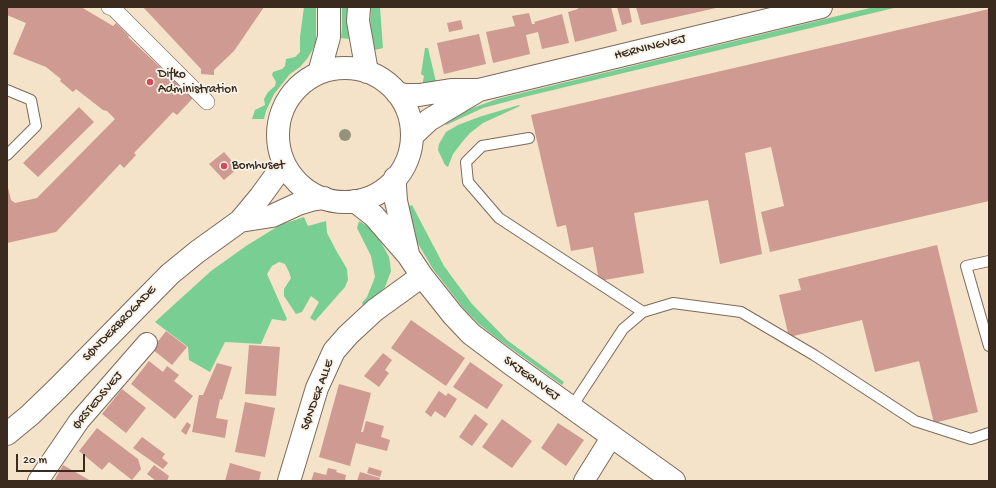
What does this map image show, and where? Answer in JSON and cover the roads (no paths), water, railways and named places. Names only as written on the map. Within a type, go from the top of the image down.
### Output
[{"type":"street","points":[[109,7],[114,9],[207,102]]},
{"type":"street","points":[[320,73],[329,37],[328,7]]},
{"type":"street","points":[[359,7],[358,21],[367,72]]},
{"type":"street","name":"HERNINGVEJ","points":[[401,96],[451,90],[479,90],[821,7]]},
{"type":"street","points":[[331,69],[355,69],[367,72],[384,80],[401,96],[409,117],[411,142],[402,170],[392,187],[355,201],[339,201],[315,197],[296,181],[284,164],[278,141],[280,118],[290,96],[308,79],[331,69]]},
{"type":"street","name":"HERNINGVEJ","points":[[411,142],[429,120],[479,90]]},
{"type":"street","name":"SØNDERBROGADE","points":[[7,434],[30,415],[58,388],[170,274],[197,252],[240,221],[260,198],[284,164]]},
{"type":"street","name":"SKJERNVEJ","points":[[392,187],[408,255]]},
{"type":"street","name":"SØNDERBROGADE","points":[[240,221],[272,216],[315,197]]},
{"type":"street","name":"SKJERNVEJ","points":[[355,201],[374,216],[408,255],[422,276],[453,315],[471,334],[488,348],[674,481]]},
{"type":"street","name":"SØNDER ALLE","points":[[289,481],[317,388],[334,351],[348,335],[375,310],[422,276]]},
{"type":"street","name":"ØRSTEDSVEJ","points":[[38,481],[79,421],[147,343]]},
{"type":"street","points":[[584,481],[612,436]]},
{"type":"lane","points":[[7,90],[31,100],[36,126],[7,155]]},
{"type":"lane","points":[[529,138],[482,146],[466,162],[468,182],[499,218],[643,312]]},
{"type":"lane","points":[[989,261],[966,266],[989,346]]},
{"type":"lane","points":[[572,408],[623,330],[643,312],[673,303],[741,312],[814,355],[915,421],[971,439],[989,434]]},
{"type":"place","name":"Difko Administration","points":[[150,82]]},
{"type":"place","name":"Bomhuset","points":[[224,166]]}]
